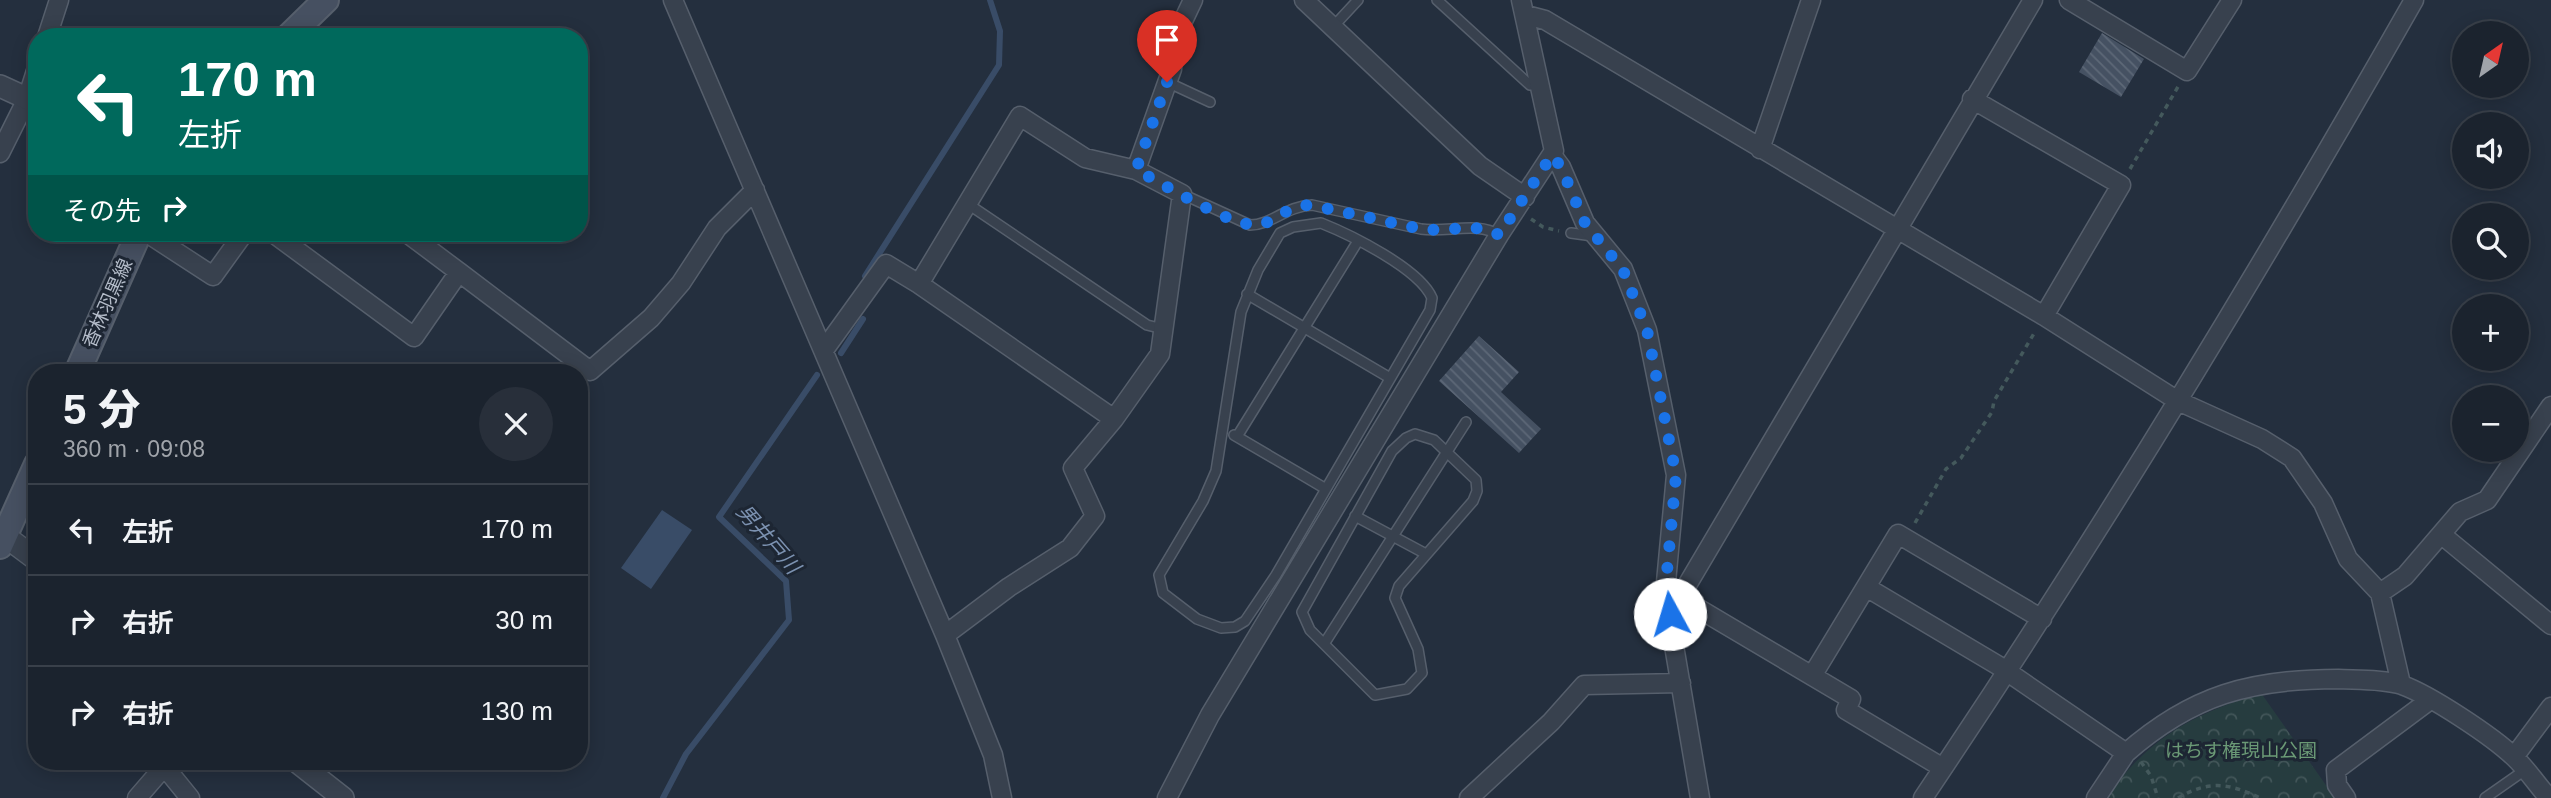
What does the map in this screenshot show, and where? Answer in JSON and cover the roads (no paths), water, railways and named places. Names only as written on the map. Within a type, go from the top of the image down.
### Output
[{"type":"main road","points":[[297,28],[326,0]]},
{"type":"main road","name":"香林羽黒線","points":[[81,364],[135,242]]},
{"type":"main road","points":[[3,541],[28,484]]},
{"type":"street","points":[[50,28],[59,0]]},
{"type":"street","points":[[673,0],[945,635],[993,755],[1002,798]]},
{"type":"street","points":[[1136,170],[1167,82],[1174,40],[1193,0]]},
{"type":"street","points":[[1304,0],[1524,205]]},
{"type":"street","points":[[1760,149],[1811,0]]},
{"type":"street","points":[[1670,614],[1972,99],[2033,0]]},
{"type":"street","points":[[2069,0],[2187,71],[2232,0]]},
{"type":"street","points":[[1923,798],[2007,674],[2178,401],[2414,0]]},
{"type":"street","points":[[1167,798],[1210,715],[1499,235],[1524,205],[1552,155],[1554,143],[1524,8]]},
{"type":"street","points":[[1524,8],[1896,231],[2044,316],[2178,401],[2262,439],[2292,458],[2323,503],[2348,558],[2380,593],[2401,684]]},
{"type":"street","points":[[0,86],[28,99]]},
{"type":"street","points":[[1972,99],[2121,185],[2044,316]]},
{"type":"street","points":[[0,153],[28,108]]},
{"type":"street","points":[[919,284],[1020,116],[1085,158],[1136,170],[1182,194],[1160,354],[1114,419],[1073,468],[1095,516],[1070,548],[1009,587],[945,635]]},
{"type":"street","points":[[1552,155],[1561,167],[1593,236],[1623,270],[1647,330],[1676,475],[1665,593],[1700,798]]},
{"type":"street","points":[[588,369],[590,371],[651,318],[681,283],[717,228],[755,190]]},
{"type":"street","points":[[161,242],[212,276],[237,242]]},
{"type":"street","points":[[285,242],[414,337],[459,272]]},
{"type":"street","points":[[419,242],[581,364]]},
{"type":"street","points":[[824,350],[886,264],[1114,419]]},
{"type":"street","points":[[2380,593],[2405,576],[2460,512],[2487,500],[2551,406]]},
{"type":"street","points":[[1812,676],[1898,534],[2042,619]]},
{"type":"street","points":[[2442,535],[2551,625]]},
{"type":"street","points":[[3,541],[28,555]]},
{"type":"street","points":[[1866,587],[1999,666],[2007,674],[2129,751]]},
{"type":"street","points":[[1679,597],[1851,699],[1846,710],[1943,768]]},
{"type":"street","points":[[2096,798],[2129,751],[2151,732],[2209,699],[2246,685],[2288,679],[2401,684],[2430,700],[2519,763],[2549,798]]},
{"type":"street","points":[[1469,798],[1551,722],[1584,685],[1681,683]]},
{"type":"street","points":[[2346,798],[2337,785],[2336,771],[2430,700]]},
{"type":"street","points":[[2519,763],[2551,707]]},
{"type":"street","points":[[137,798],[162,770]]},
{"type":"street","points":[[171,770],[190,798]]},
{"type":"street","points":[[307,770],[343,798]]},
{"type":"lane","points":[[1332,28],[1358,0]]},
{"type":"lane","points":[[1437,0],[1530,85],[1541,84]]},
{"type":"lane","points":[[1167,82],[1210,102]]},
{"type":"lane","points":[[1182,194],[1250,225],[1259,225],[1300,205],[1311,205],[1439,232],[1482,228],[1499,235]]},
{"type":"lane","points":[[968,204],[1147,324],[1163,329]]},
{"type":"lane","points":[[1321,223],[1358,241],[1419,279],[1428,287],[1432,298],[1430,310],[1326,489],[1245,621],[1235,627],[1221,628],[1197,619],[1163,593],[1160,575],[1212,483],[1224,433],[1241,312],[1247,294],[1280,233],[1293,227],[1321,223]]},
{"type":"lane","points":[[1571,233],[1593,236]]},
{"type":"lane","points":[[1238,435],[1358,241]]},
{"type":"lane","points":[[1247,294],[1390,377]]},
{"type":"lane","points":[[1324,644],[1466,422]]},
{"type":"lane","points":[[1224,433],[1238,435],[1326,489]]},
{"type":"lane","points":[[1425,435],[1476,480],[1478,491],[1473,501],[1399,586],[1395,598],[1422,663],[1422,673],[1418,680],[1407,689],[1376,695],[1310,630],[1302,612],[1355,516],[1392,451],[1406,438],[1425,435]]},
{"type":"lane","points":[[1355,516],[1426,554]]},
{"type":"lane","points":[[2485,798],[2519,763]]},
{"type":"water","points":[[662,510],[692,530],[651,589],[621,568]]},
{"type":"waterway","name":"男井戸川","points":[[865,276],[999,65],[1000,31],[990,0]]},
{"type":"waterway","name":"男井戸川","points":[[841,353],[863,319]]},
{"type":"waterway","name":"男井戸川","points":[[663,798],[686,754],[789,620],[786,581],[719,517],[817,375]]},
{"type":"park label","name":"はちす権現山公園","points":[[2241,750]]}]
